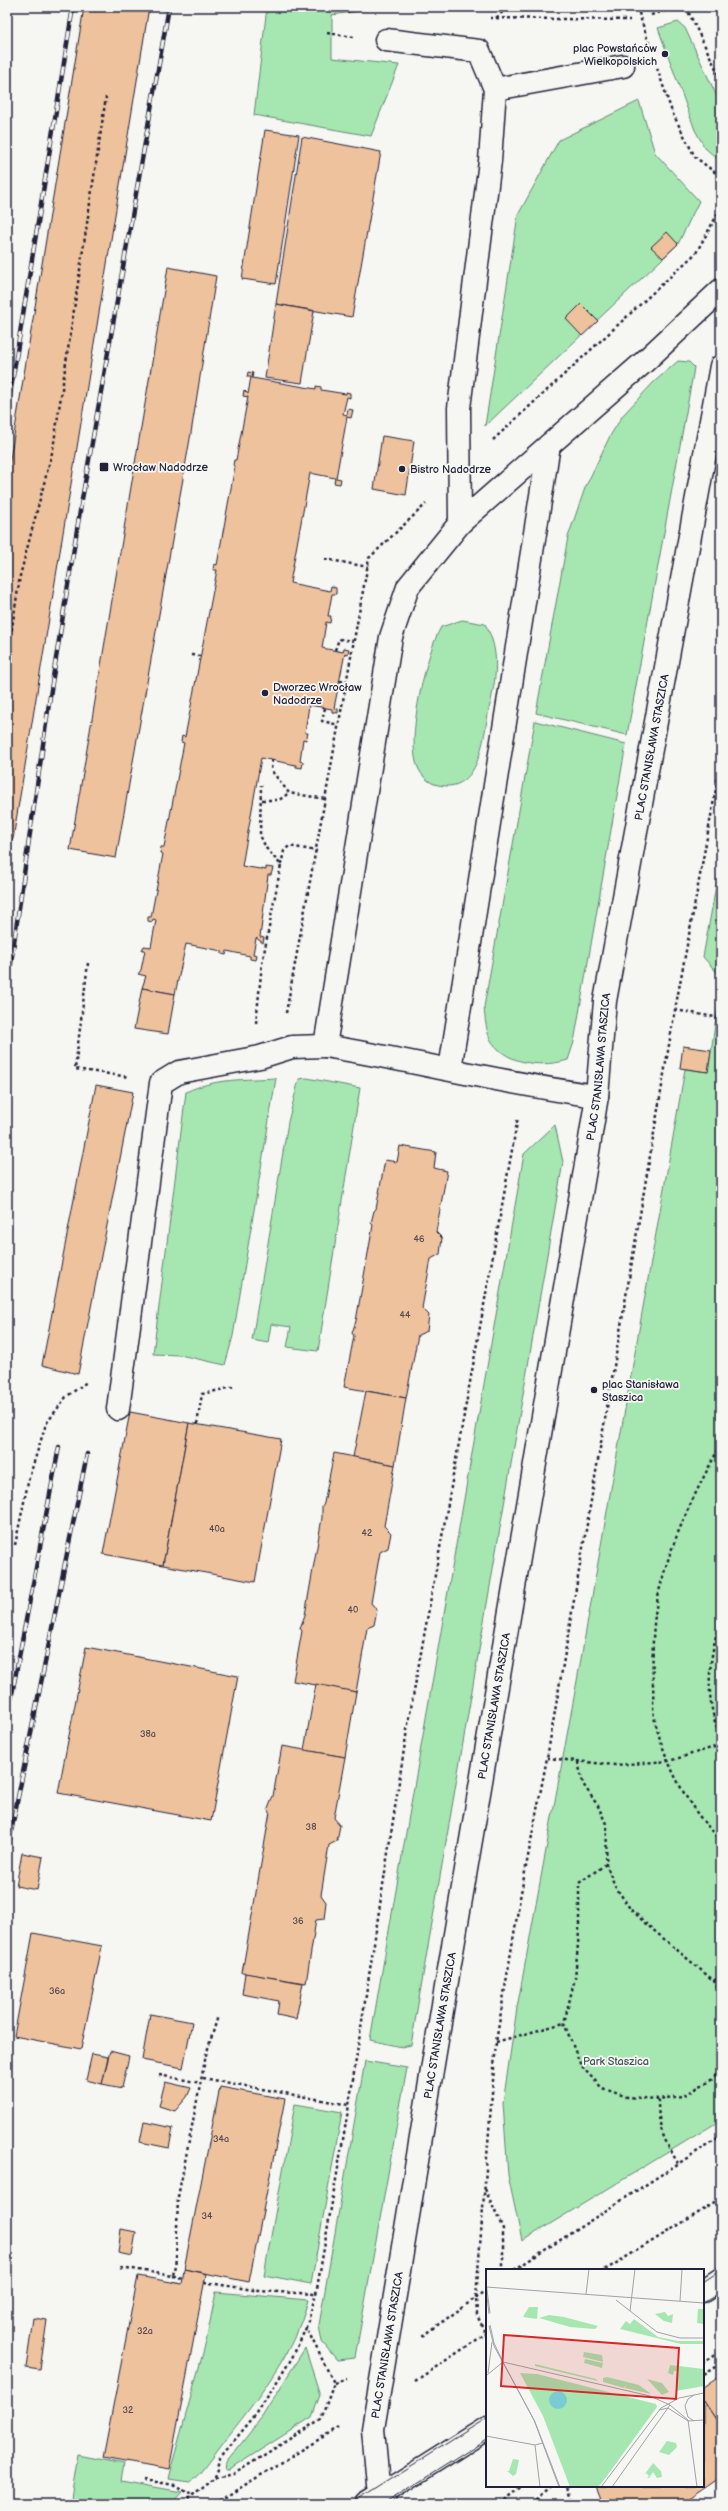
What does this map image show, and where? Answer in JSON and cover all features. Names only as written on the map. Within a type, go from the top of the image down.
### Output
[{"type":"street","points":[[386,40],[479,51],[495,88],[490,161],[459,408],[460,523]]},
{"type":"street","points":[[495,88],[624,66]]},
{"type":"street","points":[[325,1046],[391,637],[408,587],[460,523],[644,362],[721,290]]},
{"type":"street","name":"PLAC STANISŁAWA STASZICA","points":[[377,2501],[373,2429],[597,1096],[605,1001],[721,366]]},
{"type":"street","points":[[450,1069],[549,445]]},
{"type":"street","points":[[118,1409],[161,1083],[179,1072],[260,1057],[292,1047],[325,1046],[450,1069],[523,1085],[597,1096]]},
{"type":"street","points":[[704,2290],[721,2280]]},
{"type":"street","name":"PLAC STANISŁAWA STASZICA","points":[[377,2501],[486,2429]]},
{"type":"path","points":[[636,7],[650,47]]},
{"type":"path","points":[[651,15],[678,7]]},
{"type":"path","points":[[686,7],[721,79]]},
{"type":"path","points":[[488,18],[630,20]]},
{"type":"path","points":[[655,62],[672,112],[695,157],[721,177]]},
{"type":"path","points":[[7,660],[20,576],[54,441],[106,97]]},
{"type":"path","points":[[673,274],[696,253],[721,208]]},
{"type":"path","points":[[325,559],[368,568]]},
{"type":"path","points":[[335,650],[339,639],[353,642]]},
{"type":"path","points":[[191,654],[200,656]]},
{"type":"path","points":[[325,708],[322,721],[339,725]]},
{"type":"path","points":[[272,760],[271,770],[289,793],[326,799]]},
{"type":"path","points":[[435,2368],[486,2333],[477,2315],[476,2297],[496,2042],[520,1898],[547,1758],[675,1010],[721,762]]},
{"type":"path","points":[[261,785],[262,800],[260,834],[266,848],[281,865]]},
{"type":"path","points":[[262,800],[279,800],[289,793]]},
{"type":"path","points":[[260,1057],[256,1027],[262,964],[284,851],[289,846],[317,851]]},
{"type":"path","points":[[88,963],[75,1068],[107,1073]]},
{"type":"path","points":[[675,1010],[721,1018]]},
{"type":"path","points":[[215,2478],[220,2459],[257,2413],[292,2358],[306,2327],[316,2294],[349,2105],[407,1730],[523,1085]]},
{"type":"path","points":[[15,1545],[29,1478],[46,1424],[66,1397],[89,1380]]},
{"type":"path","points":[[197,1424],[202,1394],[233,1387]]},
{"type":"path","points":[[721,1444],[679,1530],[661,1581],[652,1632],[654,1716],[669,1761],[682,1793],[706,1827],[721,1839]]},
{"type":"path","points":[[721,1619],[712,1646],[709,1676],[711,1709],[721,1739]]},
{"type":"path","points":[[547,1758],[615,1765],[669,1761],[721,1745]]},
{"type":"path","points":[[578,1762],[582,1784],[598,1806],[607,1826],[606,1864],[615,1886],[629,1907],[714,1981],[721,1995]]},
{"type":"path","points":[[606,1864],[579,1883],[579,1932],[575,1978],[564,2023],[582,2066],[602,2088],[627,2097],[658,2099],[683,2096],[714,2078],[721,2069]]},
{"type":"path","points":[[714,1981],[721,1974]]},
{"type":"path","points":[[173,2276],[176,2259],[178,2197],[203,2078],[206,2054],[218,2016]]},
{"type":"path","points":[[496,2042],[564,2023]]},
{"type":"path","points":[[159,2075],[202,2083]]},
{"type":"path","points":[[203,2078],[258,2090],[349,2105]]},
{"type":"path","points":[[658,2099],[658,2123],[665,2143],[678,2163]]},
{"type":"path","points":[[516,2269],[721,2136]]},
{"type":"path","points":[[485,2189],[503,2229],[503,2269]]},
{"type":"path","points":[[608,2269],[721,2199]]},
{"type":"path","points":[[121,2267],[183,2278]]},
{"type":"path","points":[[204,2282],[259,2291],[316,2294]]},
{"type":"path","points":[[421,2337],[486,2291]]},
{"type":"path","points":[[183,2504],[215,2478],[234,2474],[322,2419],[334,2383],[306,2327]]},
{"type":"path","points":[[704,2362],[721,2350]]},
{"type":"path","points":[[704,2374],[721,2363]]},
{"type":"path","points":[[334,2383],[351,2378]]},
{"type":"path","points":[[214,2504],[333,2430]]},
{"type":"path","points":[[143,2480],[175,2485],[193,2496]]},
{"type":"path","points":[[500,2504],[521,2487]]},
{"type":"path","points":[[532,2504],[550,2487]]},
{"type":"path","points":[[568,2487],[574,2504]]},
{"type":"green space","points":[[267,7],[386,7],[332,15],[332,58],[399,65],[371,136],[254,115]]},
{"type":"green space","points":[[678,22],[685,28],[721,105],[721,162],[705,148],[695,130],[658,28]]},
{"type":"green space","points":[[639,101],[655,153],[699,201],[678,244],[485,426],[518,215],[559,140]]},
{"type":"green space","points":[[678,361],[689,362],[694,367],[627,735],[536,713],[568,537],[585,488],[610,436],[623,415],[654,382]]},
{"type":"green space","points":[[462,620],[485,624],[490,634],[496,666],[494,687],[481,749],[477,762],[471,773],[463,781],[452,786],[438,785],[430,782],[424,777],[416,762],[414,732],[416,713],[424,674],[435,639],[441,627]]},
{"type":"green space","points":[[535,721],[626,744],[574,1042],[568,1060],[548,1064],[527,1063],[508,1056],[499,1050],[492,1042],[488,1034],[484,1007]]},
{"type":"green space","points":[[721,859],[721,977],[703,957]]},
{"type":"green space","name":"Park Staszica","points":[[721,984],[721,2120],[522,2241],[508,2175],[503,2103],[517,2008],[581,1659],[685,1069],[708,1072]]},
{"type":"green space","points":[[276,1078],[233,1336],[225,1365],[180,1355],[153,1354],[186,1092],[197,1087],[219,1082]]},
{"type":"green space","points":[[307,1078],[360,1088],[318,1351],[287,1347],[291,1327],[271,1324],[268,1343],[252,1340],[288,1122],[299,1079]]},
{"type":"green space","points":[[555,1125],[563,1162],[411,2045],[402,2047],[370,2040],[524,1154]]},
{"type":"green space","points":[[365,2061],[407,2068],[355,2358],[337,2360],[322,2342],[319,2325]]},
{"type":"green space","points":[[295,2104],[342,2112],[311,2284],[264,2275]]},
{"type":"green space","points":[[216,2292],[308,2300],[302,2320],[284,2358],[248,2411],[200,2473],[191,2482],[168,2479],[206,2342]]},
{"type":"green space","points":[[305,2348],[320,2395],[312,2417],[229,2470],[225,2470],[226,2463],[262,2417]]},
{"type":"green space","points":[[78,2455],[124,2464],[121,2481],[182,2492],[171,2504],[70,2504]]},
{"type":"building","points":[[84,7],[149,7],[13,839],[7,838],[7,478]]},
{"type":"building","points":[[265,130],[299,135],[276,284],[242,279]]},
{"type":"building","points":[[302,137],[381,152],[352,317],[276,304]]},
{"type":"building","points":[[667,232],[678,244],[663,258],[651,247]]},
{"type":"building","points":[[168,267],[216,276],[191,433],[116,858],[70,850]]},
{"type":"building","points":[[276,304],[314,311],[302,383],[265,378]]},
{"type":"building","points":[[581,304],[598,321],[582,336],[566,319]]},
{"type":"building","name":"Dworzec Wrocław Nadodrze","points":[[248,372],[253,373],[252,378],[316,389],[316,386],[321,387],[321,390],[346,394],[346,392],[350,393],[350,398],[347,397],[343,414],[347,415],[348,409],[353,410],[351,418],[347,417],[336,478],[341,479],[340,484],[334,483],[335,478],[310,473],[290,583],[330,591],[331,586],[336,588],[336,594],[332,594],[328,616],[331,616],[330,623],[326,622],[322,648],[343,652],[344,648],[349,649],[348,654],[345,653],[334,708],[338,709],[338,713],[332,712],[332,709],[309,705],[305,733],[308,733],[306,740],[303,739],[300,761],[303,762],[302,768],[296,767],[296,765],[261,758],[242,866],[266,870],[266,867],[273,868],[271,875],[268,875],[260,937],[264,938],[263,943],[256,938],[253,954],[257,955],[256,960],[250,959],[250,956],[227,951],[226,955],[222,954],[222,951],[186,944],[175,994],[142,988],[146,976],[138,974],[141,970],[145,950],[142,950],[144,946],[151,947],[156,920],[153,919],[152,922],[148,921],[148,917],[151,917],[163,854],[160,853],[161,847],[164,847],[184,743],[181,742],[182,736],[185,737],[217,570],[213,570],[214,564],[217,565],[235,466],[233,465],[234,460],[236,460],[248,397],[243,396],[244,390],[248,394],[251,377],[247,377]]},
{"type":"building","points":[[382,436],[414,441],[406,495],[374,489]]},
{"type":"building","points":[[142,988],[175,994],[168,1034],[134,1029]]},
{"type":"building","points":[[683,1046],[711,1050],[708,1072],[680,1068]]},
{"type":"building","points":[[96,1085],[133,1092],[78,1374],[42,1365]]},
{"type":"building","points":[[400,1146],[436,1152],[434,1168],[447,1171],[436,1232],[442,1238],[440,1254],[431,1259],[422,1308],[429,1315],[427,1331],[418,1335],[406,1398],[344,1387],[354,1336],[352,1333],[356,1321],[373,1225],[371,1223],[374,1211],[376,1209],[385,1160],[397,1162]]},
{"type":"building","points":[[366,1391],[406,1398],[395,1465],[353,1457]]},
{"type":"building","points":[[130,1412],[189,1423],[163,1565],[103,1554]]},
{"type":"building","points":[[189,1423],[281,1439],[255,1582],[163,1565]]},
{"type":"building","points":[[334,1453],[395,1465],[384,1526],[391,1533],[388,1548],[380,1552],[371,1603],[377,1610],[374,1625],[367,1628],[356,1692],[293,1681],[302,1631],[300,1628],[305,1615],[322,1518],[322,1506],[324,1503]]},
{"type":"building","points":[[86,1647],[238,1676],[211,1821],[58,1793]]},
{"type":"building","points":[[316,1684],[356,1692],[345,1757],[304,1750]]},
{"type":"building","points":[[282,1746],[345,1757],[334,1818],[340,1825],[337,1841],[329,1845],[321,1895],[326,1902],[324,1919],[316,1920],[306,1983],[242,1973],[270,1812],[268,1809],[273,1796]]},
{"type":"building","points":[[22,1853],[43,1857],[37,1890],[16,1886]]},
{"type":"building","points":[[33,1933],[102,1946],[81,2049],[14,2036]]},
{"type":"building","points":[[245,1973],[303,1983],[296,2019],[277,2015],[279,2001],[242,1994]]},
{"type":"building","points":[[150,2014],[192,2022],[183,2068],[142,2060]]},
{"type":"building","points":[[110,2051],[129,2056],[122,2088],[102,2084]]},
{"type":"building","points":[[92,2054],[108,2057],[102,2084],[86,2080]]},
{"type":"building","points":[[165,2082],[191,2088],[187,2097],[175,2111],[159,2106]]},
{"type":"building","points":[[220,2087],[285,2099],[249,2282],[184,2269]]},
{"type":"building","points":[[144,2122],[173,2128],[169,2148],[140,2142]]},
{"type":"building","points":[[121,2229],[136,2232],[132,2256],[118,2253]]},
{"type":"building","points":[[184,2269],[206,2274],[169,2470],[103,2458],[138,2276],[182,2284]]},
{"type":"building","points":[[33,2318],[47,2320],[40,2370],[26,2368]]},
{"type":"building","points":[[721,2375],[721,2427],[704,2402],[704,2386]]},
{"type":"building","points":[[704,2402],[721,2427],[721,2477],[687,2500],[689,2504],[603,2504],[596,2487],[704,2487]]},
{"type":"tram line","points":[[704,2281],[721,2270]]},
{"type":"tram line","points":[[704,2302],[721,2292]]},
{"type":"tram line","points":[[351,2504],[486,2419]]},
{"type":"tram line","points":[[384,2504],[486,2440]]},
{"type":"railway","points":[[7,413],[73,7]]},
{"type":"railway","points":[[7,990],[52,683],[81,505],[169,7]]},
{"type":"railway","points":[[7,1720],[59,1447]]},
{"type":"railway","points":[[7,1852],[87,1454]]},
{"type":"place","name":"plac Powstańców Wielkopolskich","points":[[665,54]]},
{"type":"place","name":"Wrocław Nadodrze","points":[[104,467]]},
{"type":"place","name":"Bistro Nadodrze","points":[[402,469]]},
{"type":"place","name":"Dworzec Wrocław Nadodrze","points":[[265,693]]},
{"type":"place","name":"plac Stanisława Staszica","points":[[594,1390]]}]
